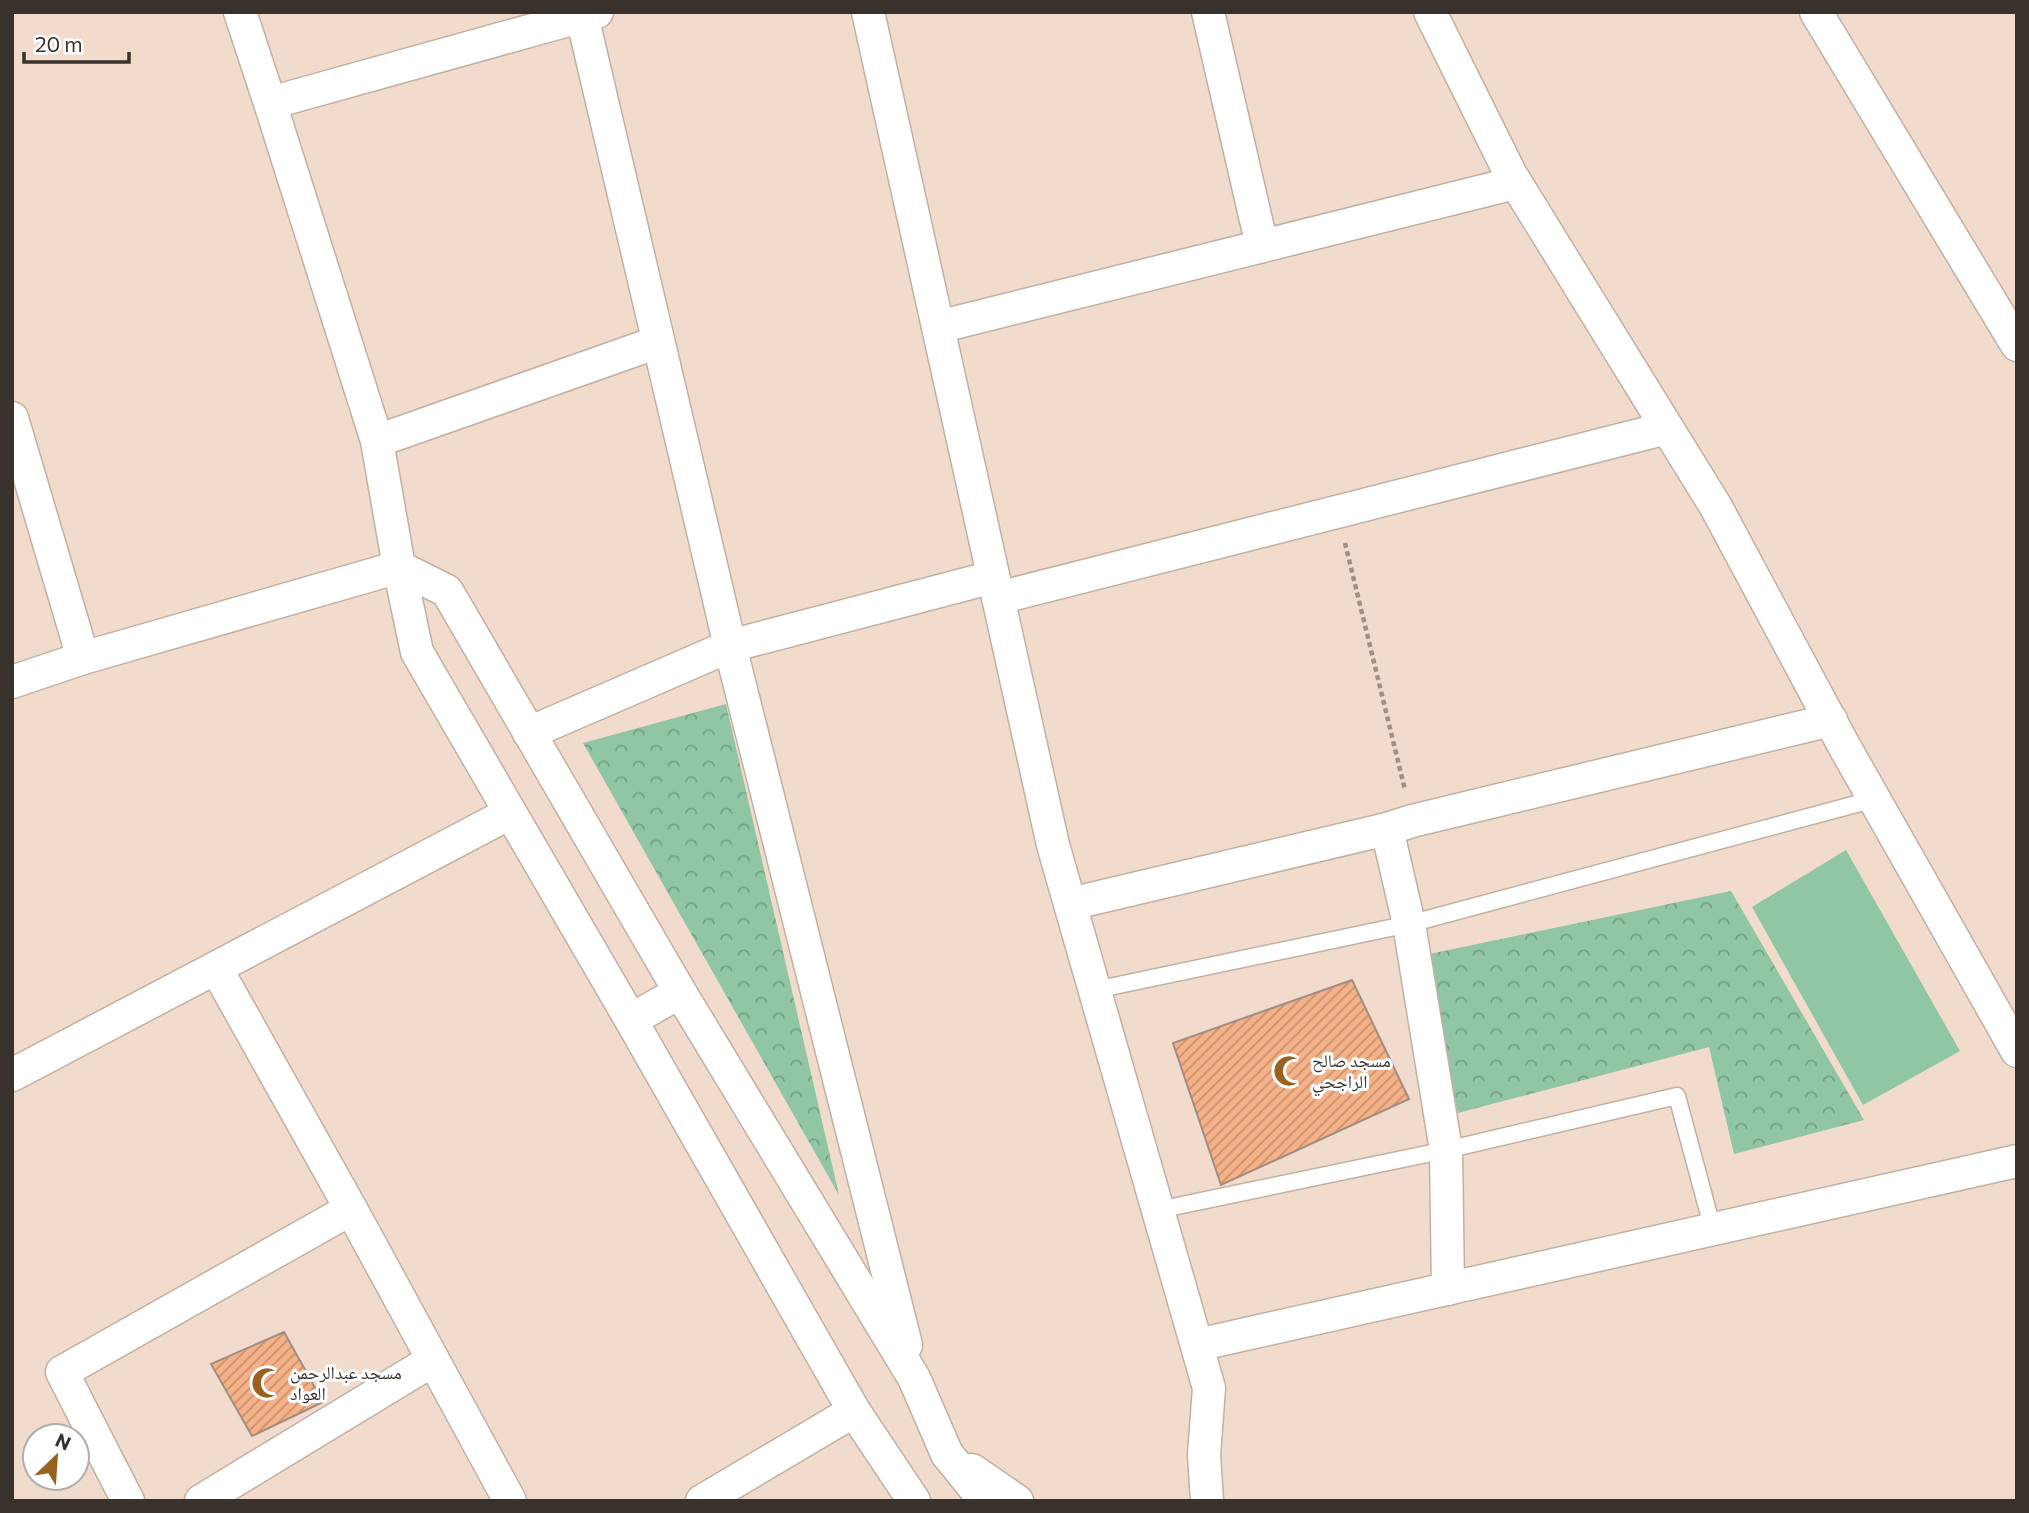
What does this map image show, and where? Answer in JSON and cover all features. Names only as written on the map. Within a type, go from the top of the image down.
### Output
[{"type":"street","points":[[240,12],[377,441],[417,652],[854,1411],[914,1501]]},
{"type":"street","points":[[868,12],[1053,845],[1209,1388],[1204,1455],[1207,1501]]},
{"type":"street","points":[[1208,12],[1262,246]]},
{"type":"street","points":[[1430,12],[1515,183],[1717,507],[1875,800],[2017,1051]]},
{"type":"street","points":[[1816,12],[2017,345]]},
{"type":"street","points":[[270,103],[589,14],[658,342],[730,646],[914,1378]]},
{"type":"street","points":[[938,327],[1515,183]]},
{"type":"street","points":[[377,441],[658,342]]},
{"type":"street","points":[[12,418],[83,658]]},
{"type":"street","points":[[529,733],[730,646],[1337,512],[1667,428]]},
{"type":"street","points":[[12,682],[83,658],[399,567],[447,592],[680,992],[914,1378],[947,1454],[985,1501]]},
{"type":"street","points":[[1070,904],[1831,720]]},
{"type":"street","points":[[12,1075],[510,813]]},
{"type":"street","points":[[1400,825],[1409,924],[1446,1150],[1448,1289]]},
{"type":"street","points":[[216,968],[510,1501]]},
{"type":"street","points":[[631,1020],[680,992]]},
{"type":"street","points":[[1197,1345],[2017,1161]]},
{"type":"street","points":[[128,1501],[62,1372],[351,1209]]},
{"type":"street","points":[[201,1501],[433,1360]]},
{"type":"street","points":[[702,1501],[854,1411]]},
{"type":"street","points":[[947,1454],[1017,1501]]},
{"type":"lane","points":[[1094,990],[1409,924],[1875,800]]},
{"type":"lane","points":[[1158,1210],[1446,1150],[1677,1096],[1713,1230]]},
{"type":"path","points":[[1337,512],[1400,825]]},
{"type":"green space","points":[[726,704],[839,1195],[583,743]]},
{"type":"green space","points":[[1846,850],[1960,1051],[1863,1105],[1752,907]]},
{"type":"green space","points":[[1731,891],[1864,1120],[1734,1154],[1709,1047],[1458,1113],[1420,956]]},
{"type":"building","name":"مسجد صالح الراجحي","points":[[1352,980],[1409,1099],[1221,1185],[1173,1043]]},
{"type":"building","name":"مسجد عبدالرحمن العواد","points":[[284,1332],[323,1402],[252,1436],[211,1364]]},
{"type":"place","name":"مسجد صالح الراجحي","points":[[1289,1071]]},
{"type":"place","name":"مسجد عبدالرحمن العواد","points":[[267,1383]]}]
